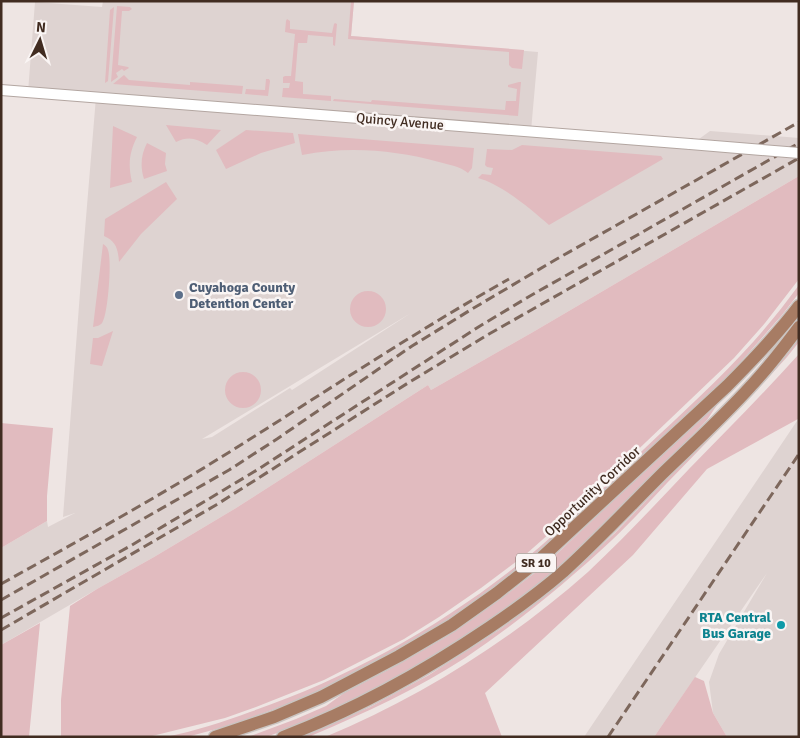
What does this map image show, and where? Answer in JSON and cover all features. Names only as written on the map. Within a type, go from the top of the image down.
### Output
[{"type":"main road","name":"Opportunity Corridor","points":[[215,737],[274,717],[321,697],[399,656],[452,625],[497,593],[540,559],[727,386],[784,326],[799,306]]},
{"type":"main road","name":"SR 10","points":[[283,737],[355,706],[408,679],[456,650],[510,613],[561,574],[599,539],[752,385],[799,327]]},
{"type":"street","name":"Quincy Avenue","points":[[1,90],[799,153]]},
{"type":"shaded area","points":[[103,1],[354,1],[351,36],[538,52],[531,131],[688,147],[710,131],[799,138],[799,176],[431,390],[428,385],[236,508],[1,645],[1,548],[47,521],[48,527],[75,513],[63,517],[96,97],[28,92],[35,2],[102,7]],"holes":[[[411,313],[292,390],[290,388],[212,437],[202,439]]]},
{"type":"shaded area","points":[[351,1],[354,1],[351,36],[524,50],[522,69],[512,68],[509,65],[509,52],[348,39]]},
{"type":"shaded area","points":[[117,6],[130,7],[132,9],[122,11],[118,65],[129,68],[124,71],[122,69],[116,73],[118,77],[111,82]]},
{"type":"shaded area","points":[[114,7],[108,81],[105,83],[110,10]]},
{"type":"shaded area","points":[[287,19],[290,21],[290,29],[332,33],[334,24],[337,24],[335,46],[333,45],[333,37],[308,35],[307,43],[298,43],[295,81],[303,82],[303,94],[331,96],[331,101],[282,97],[283,88],[289,88],[290,83],[283,83],[283,77],[291,76],[295,34],[285,32]]},
{"type":"shaded area","points":[[124,75],[129,80],[190,85],[190,82],[243,86],[242,94],[113,84]]},
{"type":"shaded area","points":[[266,79],[270,81],[268,96],[245,94],[246,89],[265,90]]},
{"type":"shaded area","points":[[521,82],[518,116],[333,101],[334,99],[371,102],[372,100],[505,110],[506,101],[516,101],[517,89],[508,87],[508,85]]},
{"type":"shaded area","points":[[166,125],[221,130],[207,145],[192,139],[176,142]]},
{"type":"shaded area","points":[[113,126],[137,137],[130,159],[132,182],[110,188]]},
{"type":"shaded area","points":[[246,130],[293,133],[295,143],[261,153],[226,169],[216,150]]},
{"type":"shaded area","points":[[298,134],[474,148],[472,168],[468,173],[454,166],[388,152],[354,150],[302,155]]},
{"type":"shaded area","points":[[147,143],[166,153],[165,164],[167,171],[144,179],[142,161]]},
{"type":"shaded area","points":[[522,145],[661,156],[663,159],[549,225],[506,191],[478,178],[482,174],[491,175],[493,168],[485,165],[487,149],[512,150]]},
{"type":"shaded area","points":[[799,176],[799,279],[765,323],[734,358],[558,526],[525,555],[481,588],[404,639],[324,680],[256,707],[225,718],[148,737],[61,737],[61,700],[70,606],[236,508],[428,385],[431,390]]},
{"type":"shaded area","points":[[166,182],[177,199],[141,234],[119,262],[116,246],[104,236],[105,219]]},
{"type":"shaded area","points":[[103,244],[107,248],[109,256],[108,297],[103,321],[100,325],[93,327]]},
{"type":"shaded area","points":[[799,285],[799,293],[782,315],[729,375],[563,532],[470,608],[367,668],[304,698],[231,725],[187,737],[166,737],[230,719],[323,683],[393,648],[461,607],[524,560],[585,506],[714,383],[760,334]]},
{"type":"shaded area","points":[[368,291],[380,297],[386,309],[380,321],[368,327],[356,321],[350,309],[356,297]]},
{"type":"shaded area","points":[[113,331],[102,366],[90,364],[93,338],[98,338]]},
{"type":"shaded area","points":[[799,336],[799,342],[787,357],[633,519],[595,556],[541,602],[484,645],[428,680],[310,737],[300,737],[370,707],[429,675],[499,630],[535,603],[615,533],[726,418]]},
{"type":"shaded area","points":[[799,354],[798,419],[707,469],[633,555],[485,693],[502,737],[325,737],[396,704],[430,685],[496,644],[558,597],[588,572],[627,534]]},
{"type":"shaded area","points":[[243,372],[255,378],[261,390],[255,402],[243,408],[231,402],[225,390],[231,378]]},
{"type":"shaded area","points":[[716,404],[707,420],[624,506],[562,566],[496,618],[415,669],[344,705],[266,737],[248,737],[326,706],[344,693],[446,637],[502,598],[545,565]]},
{"type":"shaded area","points":[[799,418],[799,737],[727,737],[713,713],[709,682],[719,654],[767,573],[654,737],[584,737]]},
{"type":"shaded area","points":[[1,423],[53,428],[47,496],[47,521],[1,548]]},
{"type":"shaded area","points":[[40,623],[29,737],[1,737],[1,645]]},
{"type":"shaded area","points":[[695,677],[704,681],[713,713],[727,737],[654,737]]},
{"type":"railway","points":[[1,600],[229,470],[412,346],[472,309],[799,122]]},
{"type":"railway","points":[[1,618],[132,545],[257,470],[480,326],[530,296],[799,143]]},
{"type":"railway","points":[[1,630],[216,505],[489,334],[799,158]]},
{"type":"railway","points":[[1,584],[196,473],[400,344],[509,279]]},
{"type":"railway","points":[[608,737],[799,454]]},
{"type":"place","name":"Cuyahoga County Detention Center","points":[[179,295]]},
{"type":"place","name":"RTA Central Bus Garage","points":[[781,625]]}]
